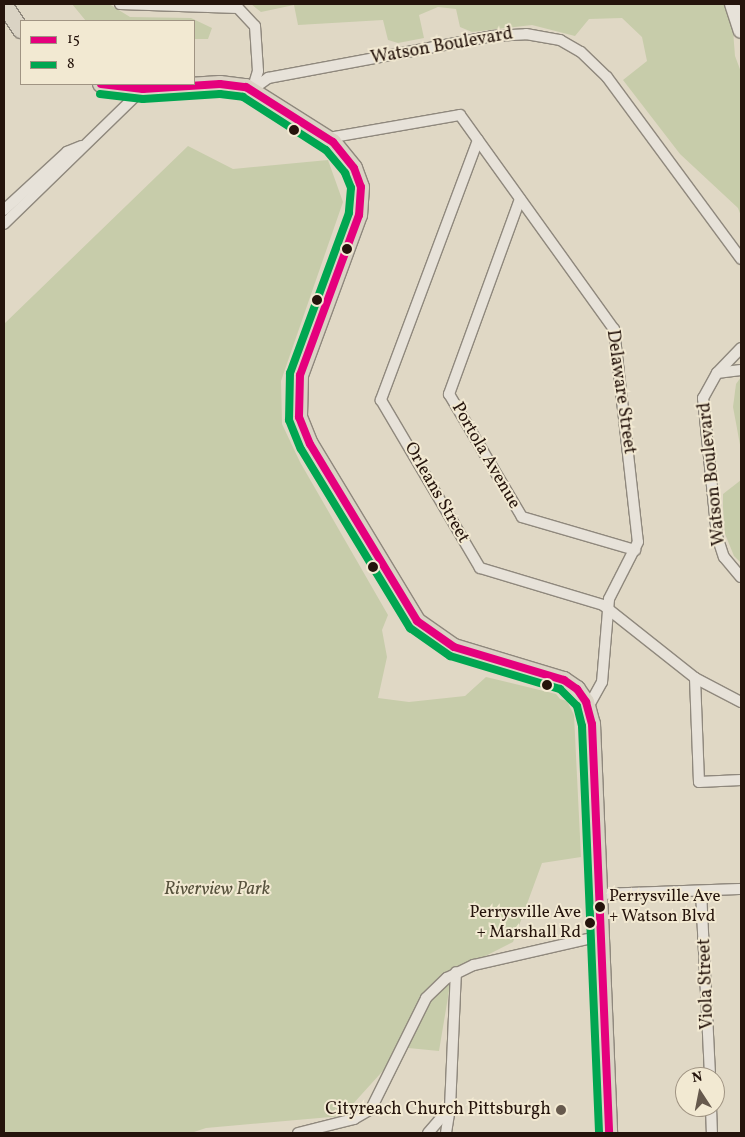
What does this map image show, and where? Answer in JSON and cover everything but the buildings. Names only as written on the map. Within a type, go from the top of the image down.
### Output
[{"type":"main road","points":[[732,4],[741,31]]},
{"type":"main road","points":[[9,6],[20,28]]},
{"type":"main road","points":[[109,85],[143,89],[227,84],[252,89],[328,138],[351,162],[361,188],[361,201],[357,222],[300,375],[297,409],[306,435],[404,604],[425,629],[454,646],[564,680],[581,694],[588,707],[592,724],[608,1133]]},
{"type":"street","points":[[120,4],[238,8],[255,26],[258,71],[252,89]]},
{"type":"street","name":"Watson Boulevard","points":[[252,89],[268,78],[492,36],[526,34],[560,40],[581,52],[606,77],[741,259]]},
{"type":"street","points":[[4,224],[74,159],[82,146],[143,89]]},
{"type":"street","name":"Delaware Street","points":[[328,138],[460,115],[614,329],[638,538],[635,550],[611,594],[607,608],[602,682],[588,707]]},
{"type":"street","name":"Orleans Street","points":[[478,140],[380,397],[480,568],[607,608],[695,678],[741,702]]},
{"type":"street","points":[[4,210],[67,152],[82,146]]},
{"type":"street","name":"Portola Avenue","points":[[520,199],[450,386],[450,394],[522,517],[635,550]]},
{"type":"street","name":"Watson Boulevard","points":[[741,348],[717,373],[703,398],[717,536],[724,557],[741,577]]},
{"type":"street","points":[[717,373],[741,370]]},
{"type":"street","points":[[695,678],[699,782],[741,780]]},
{"type":"street","points":[[599,894],[741,889]]},
{"type":"street","name":"Viola Street","points":[[701,891],[710,1067]]},
{"type":"street","points":[[298,1133],[354,1119],[371,1109],[426,998],[456,972],[474,965],[601,936]]},
{"type":"street","points":[[446,1133],[450,1108],[456,972]]},
{"type":"street","points":[[428,1133],[450,1108]]},
{"type":"street","points":[[711,1117],[712,1133]]},
{"type":"green space","points":[[72,4],[109,4],[130,17],[191,18],[212,28],[208,39],[195,39],[195,20],[85,20]]},
{"type":"green space","points":[[251,4],[724,4],[733,30],[735,56],[741,72],[741,216],[738,208],[680,154],[623,80],[647,61],[642,37],[622,18],[589,19],[575,36],[532,25],[472,32],[460,27],[456,9],[438,7],[419,15],[424,38],[398,43],[388,40],[383,20],[298,25],[294,5],[261,12]]},
{"type":"green space","name":"Riverview Park","points":[[188,146],[233,169],[328,160],[343,202],[281,381],[282,424],[300,462],[388,615],[382,630],[387,657],[378,698],[409,702],[465,696],[486,677],[556,694],[560,699],[567,701],[574,715],[581,857],[542,863],[513,942],[452,973],[439,1051],[398,1047],[390,1063],[342,1116],[206,1128],[191,1133],[4,1133],[4,324]]},
{"type":"green space","points":[[741,377],[741,450],[733,407],[736,384]]},
{"type":"green space","points":[[741,480],[741,563],[734,556],[725,534],[723,494]]},
{"type":"transit line","name":"15","points":[[109,85],[143,89],[220,84],[246,87],[333,142],[354,168],[361,187],[359,215],[300,375],[299,417],[310,444],[417,621],[454,647],[564,680],[577,689],[586,702],[592,724],[609,1133]]},
{"type":"transit line","name":"8","points":[[100,94],[143,99],[220,94],[243,97],[326,150],[345,173],[351,188],[349,213],[290,373],[289,420],[301,449],[410,628],[450,656],[560,689],[577,706],[582,726],[599,1133]]},
{"type":"place","name":"Perrysville Ave + Watson Blvd","points":[[600,907]]},
{"type":"place","name":"Perrysville Ave + Marshall Rd","points":[[590,923]]},
{"type":"place","name":"Cityreach Church Pittsburgh","points":[[561,1110]]}]
